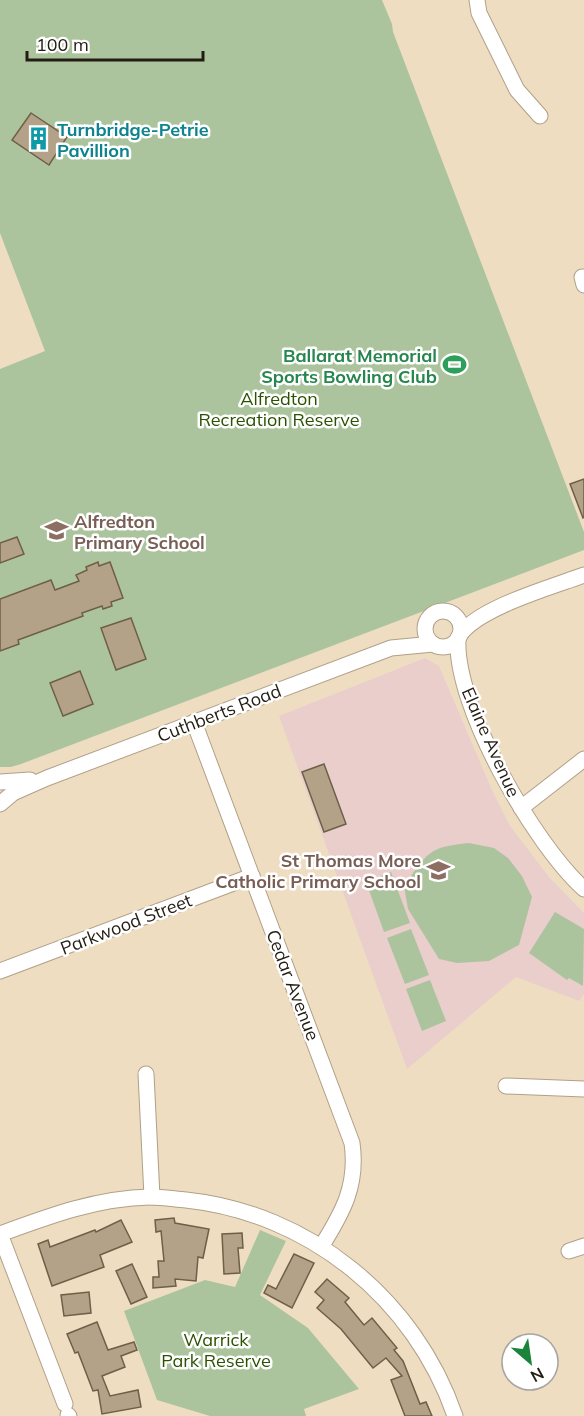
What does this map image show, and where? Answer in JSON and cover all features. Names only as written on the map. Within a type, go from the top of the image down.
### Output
[{"type":"street","points":[[477,0],[479,13],[514,84],[540,116]]},
{"type":"street","points":[[584,277],[582,277],[584,285]]},
{"type":"street","points":[[496,609],[437,612],[429,617],[426,624],[426,635],[434,644],[449,645],[466,627],[496,609],[584,575]]},
{"type":"street","points":[[451,613],[459,623],[458,637]]},
{"type":"street","name":"Cuthberts Road","points":[[0,803],[13,793],[47,778],[391,648],[426,624]]},
{"type":"street","name":"Elaine Avenue","points":[[458,637],[458,657],[463,680],[491,752],[521,808],[554,854],[584,889]]},
{"type":"street","name":"Elaine Avenue","points":[[434,644],[446,656],[463,680]]},
{"type":"street","name":"Cuthberts Road","points":[[391,648],[434,644]]},
{"type":"street","name":"Cedar Avenue","points":[[194,722],[352,1143],[354,1164],[351,1189],[321,1247]]},
{"type":"street","points":[[521,808],[584,759]]},
{"type":"street","name":"Cuthberts Road","points":[[0,782],[47,778]]},
{"type":"street","points":[[0,790],[0,803]]},
{"type":"street","name":"Parkwood Street","points":[[0,971],[252,876]]},
{"type":"street","points":[[146,1074],[152,1197]]},
{"type":"street","points":[[506,1086],[584,1089]]},
{"type":"street","points":[[67,1412],[0,1234],[65,1210],[105,1202],[152,1197],[213,1204],[248,1213],[280,1224],[321,1247],[372,1286],[407,1325],[434,1367],[455,1416]]},
{"type":"shaded area","name":"St Thomas More Catholic Primary School","points":[[425,658],[439,666],[492,790],[510,826],[549,877],[584,913],[584,994],[579,1001],[516,977],[407,1069],[279,716]]},
{"type":"green space","name":"Alfredton Recreation Reserve","points":[[0,0],[382,0],[584,532],[584,550],[21,764],[0,767],[0,369],[45,351],[0,233]]},
{"type":"green space","points":[[469,843],[494,848],[508,858],[522,876],[532,897],[519,945],[489,961],[457,963],[439,959],[408,909],[404,886],[424,859],[436,850]]},
{"type":"green space","points":[[391,872],[410,923],[384,932],[366,882]]},
{"type":"green space","points":[[555,912],[584,929],[583,986],[569,978],[567,980],[529,953]]},
{"type":"green space","points":[[411,929],[429,975],[405,984],[387,938]]},
{"type":"green space","points":[[430,980],[446,1021],[422,1031],[406,989]]},
{"type":"green space","name":"Warrick Park Reserve","points":[[260,1230],[286,1241],[260,1295],[308,1328],[359,1389],[304,1409],[306,1416],[210,1416],[157,1400],[124,1311],[205,1280],[235,1287]]},
{"type":"building","name":"Turnbridge-Petrie Pavillion","points":[[31,113],[67,137],[49,165],[12,140]]},
{"type":"building","points":[[584,479],[584,517],[583,518],[570,484]]},
{"type":"building","points":[[17,537],[24,554],[0,563],[0,543]]},
{"type":"building","points":[[98,562],[99,566],[110,562],[123,598],[111,602],[112,606],[103,609],[102,606],[82,613],[83,616],[18,640],[19,644],[0,651],[0,599],[51,580],[55,590],[79,581],[76,575],[87,570],[86,567]]},
{"type":"building","points":[[131,618],[146,659],[116,670],[101,628]]},
{"type":"building","points":[[80,671],[93,704],[63,716],[50,683]]},
{"type":"building","points":[[324,764],[346,824],[324,832],[302,772]]},
{"type":"building","points":[[174,1218],[175,1223],[209,1229],[203,1258],[198,1257],[196,1281],[175,1279],[176,1286],[153,1288],[153,1277],[159,1277],[158,1261],[164,1261],[161,1231],[156,1232],[155,1220]]},
{"type":"building","points":[[121,1220],[132,1242],[100,1255],[104,1267],[52,1286],[38,1244],[48,1240],[50,1247],[95,1230],[96,1232]]},
{"type":"building","points":[[242,1233],[243,1248],[238,1248],[240,1273],[224,1274],[222,1234]]},
{"type":"building","points":[[294,1254],[314,1263],[292,1308],[264,1293],[268,1285],[276,1289]]},
{"type":"building","points":[[132,1264],[147,1297],[131,1304],[116,1271]]},
{"type":"building","points":[[327,1279],[349,1298],[345,1302],[364,1325],[372,1318],[397,1348],[394,1350],[403,1361],[420,1404],[426,1402],[432,1416],[405,1416],[391,1380],[402,1376],[386,1358],[373,1368],[341,1329],[317,1308],[324,1300],[315,1292]]},
{"type":"building","points":[[89,1292],[91,1313],[64,1316],[61,1295]]},
{"type":"building","points":[[97,1322],[108,1350],[134,1342],[137,1350],[121,1356],[125,1367],[102,1376],[110,1396],[138,1390],[141,1407],[102,1414],[98,1390],[93,1391],[78,1352],[75,1353],[67,1334]]},
{"type":"place","name":"Turnbridge-Petrie Pavillion","points":[[39,139]]},
{"type":"place","name":"Ballarat Memorial Sports Bowling Club","points":[[455,365]]},
{"type":"place","name":"Alfredton Primary School","points":[[56,531]]},
{"type":"place","name":"St Thomas More Catholic Primary School","points":[[439,870]]}]
